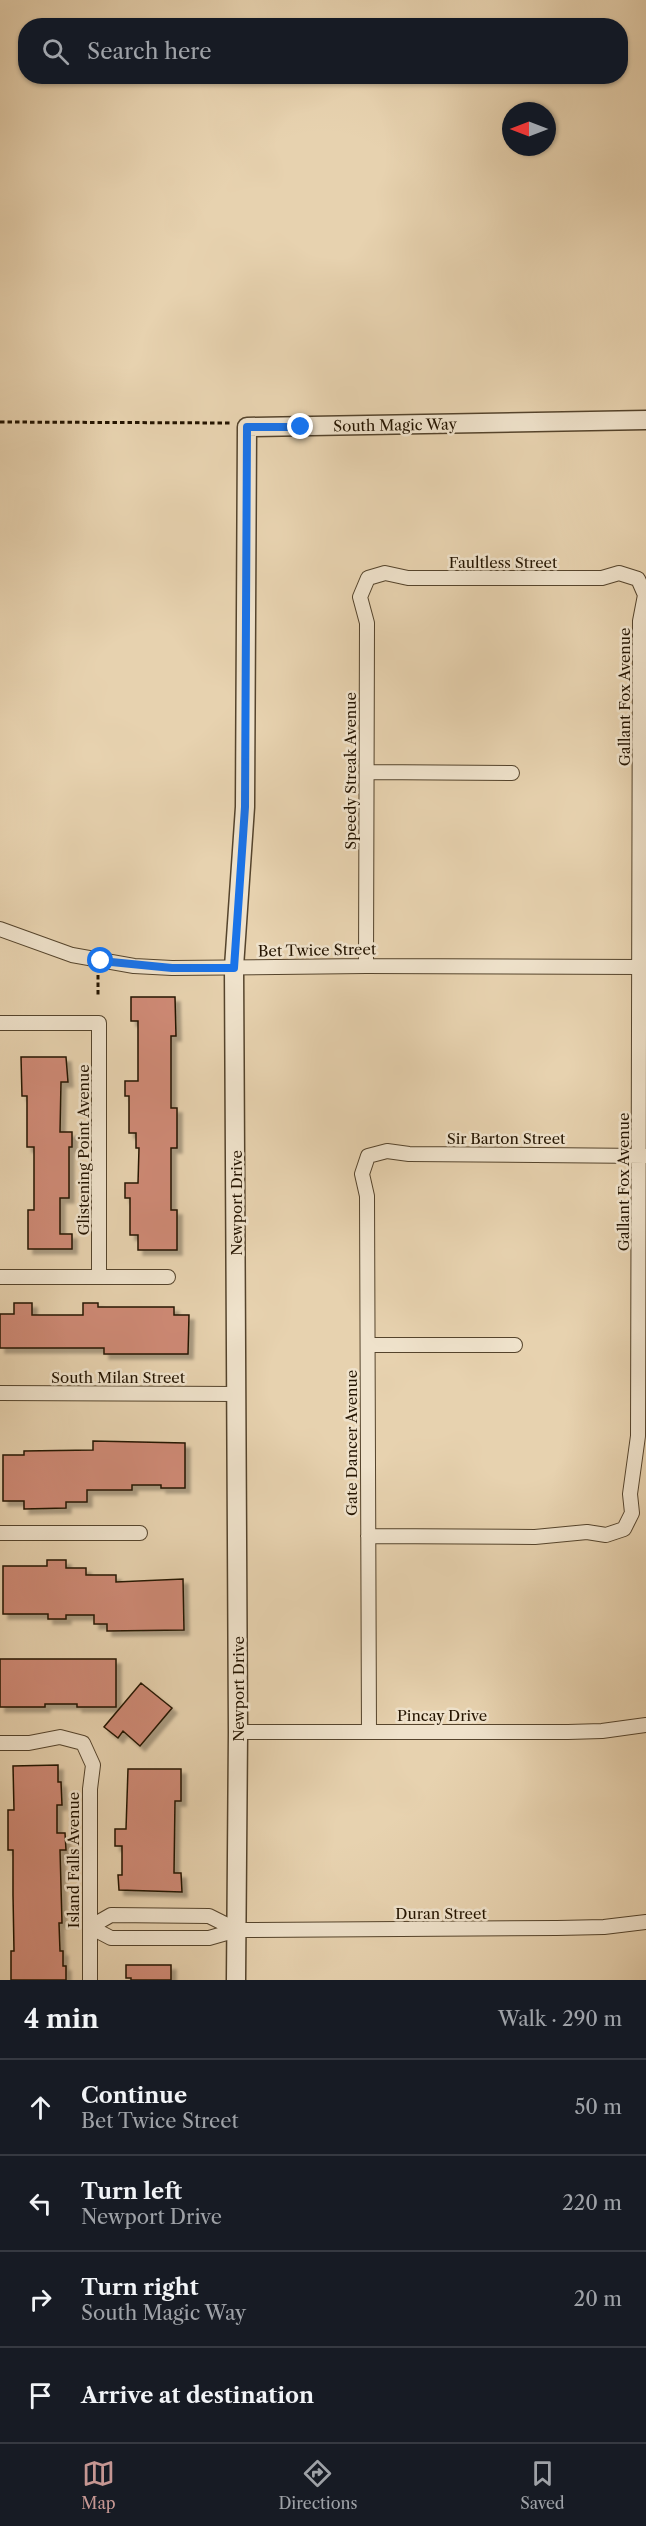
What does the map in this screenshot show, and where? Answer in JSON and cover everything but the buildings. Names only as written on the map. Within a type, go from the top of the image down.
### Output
[{"type":"street","name":"South Magic Way","points":[[247,427],[646,420]]},
{"type":"street","name":"Newport Drive","points":[[236,1980],[238,1732],[234,968],[245,807],[247,427]]},
{"type":"street","name":"Faultless Street","points":[[368,578],[385,573],[408,578],[602,578],[619,573],[638,579]]},
{"type":"street","name":"Speedy Streak Avenue","points":[[366,966],[367,623],[360,597],[368,578]]},
{"type":"street","name":"Gallant Fox Avenue","points":[[368,1536],[535,1537],[587,1532],[606,1535],[624,1529],[632,1513],[630,1494],[638,1436],[643,1156],[640,968],[640,621],[645,595],[638,579]]},
{"type":"street","points":[[366,772],[512,773]]},
{"type":"street","name":"Bet Twice Street","points":[[0,929],[72,955],[112,963],[172,968],[366,966],[640,968]]},
{"type":"street","name":"Glistening Point Avenue","points":[[0,1023],[99,1023],[99,1277]]},
{"type":"street","name":"Sir Barton Street","points":[[368,1156],[387,1150],[409,1155],[643,1156]]},
{"type":"street","name":"Gate Dancer Avenue","points":[[368,1156],[362,1174],[366,1196],[368,1345],[369,1731]]},
{"type":"street","points":[[0,1277],[168,1277]]},
{"type":"street","points":[[368,1345],[515,1345]]},
{"type":"street","name":"South Milan Street","points":[[0,1393],[237,1394]]},
{"type":"street","points":[[0,1533],[140,1533]]},
{"type":"street","name":"Pincay Drive","points":[[238,1732],[568,1732],[603,1731],[646,1725]]},
{"type":"street","name":"Island Falls Avenue","points":[[0,1743],[29,1743],[60,1737],[83,1743],[93,1765],[90,1789],[90,1980]]},
{"type":"street","points":[[90,1926],[111,1915],[209,1916],[237,1930]]},
{"type":"street","name":"Duran Street","points":[[237,1930],[557,1929],[646,1922]]},
{"type":"street","points":[[90,1926],[111,1938],[209,1938],[237,1930]]},
{"type":"path","points":[[0,422],[230,423],[247,427]]},
{"type":"path","points":[[98,975],[98,996]]},
{"type":"route","points":[[101,961],[134,966],[234,968],[245,807],[247,427],[301,427]]}]
